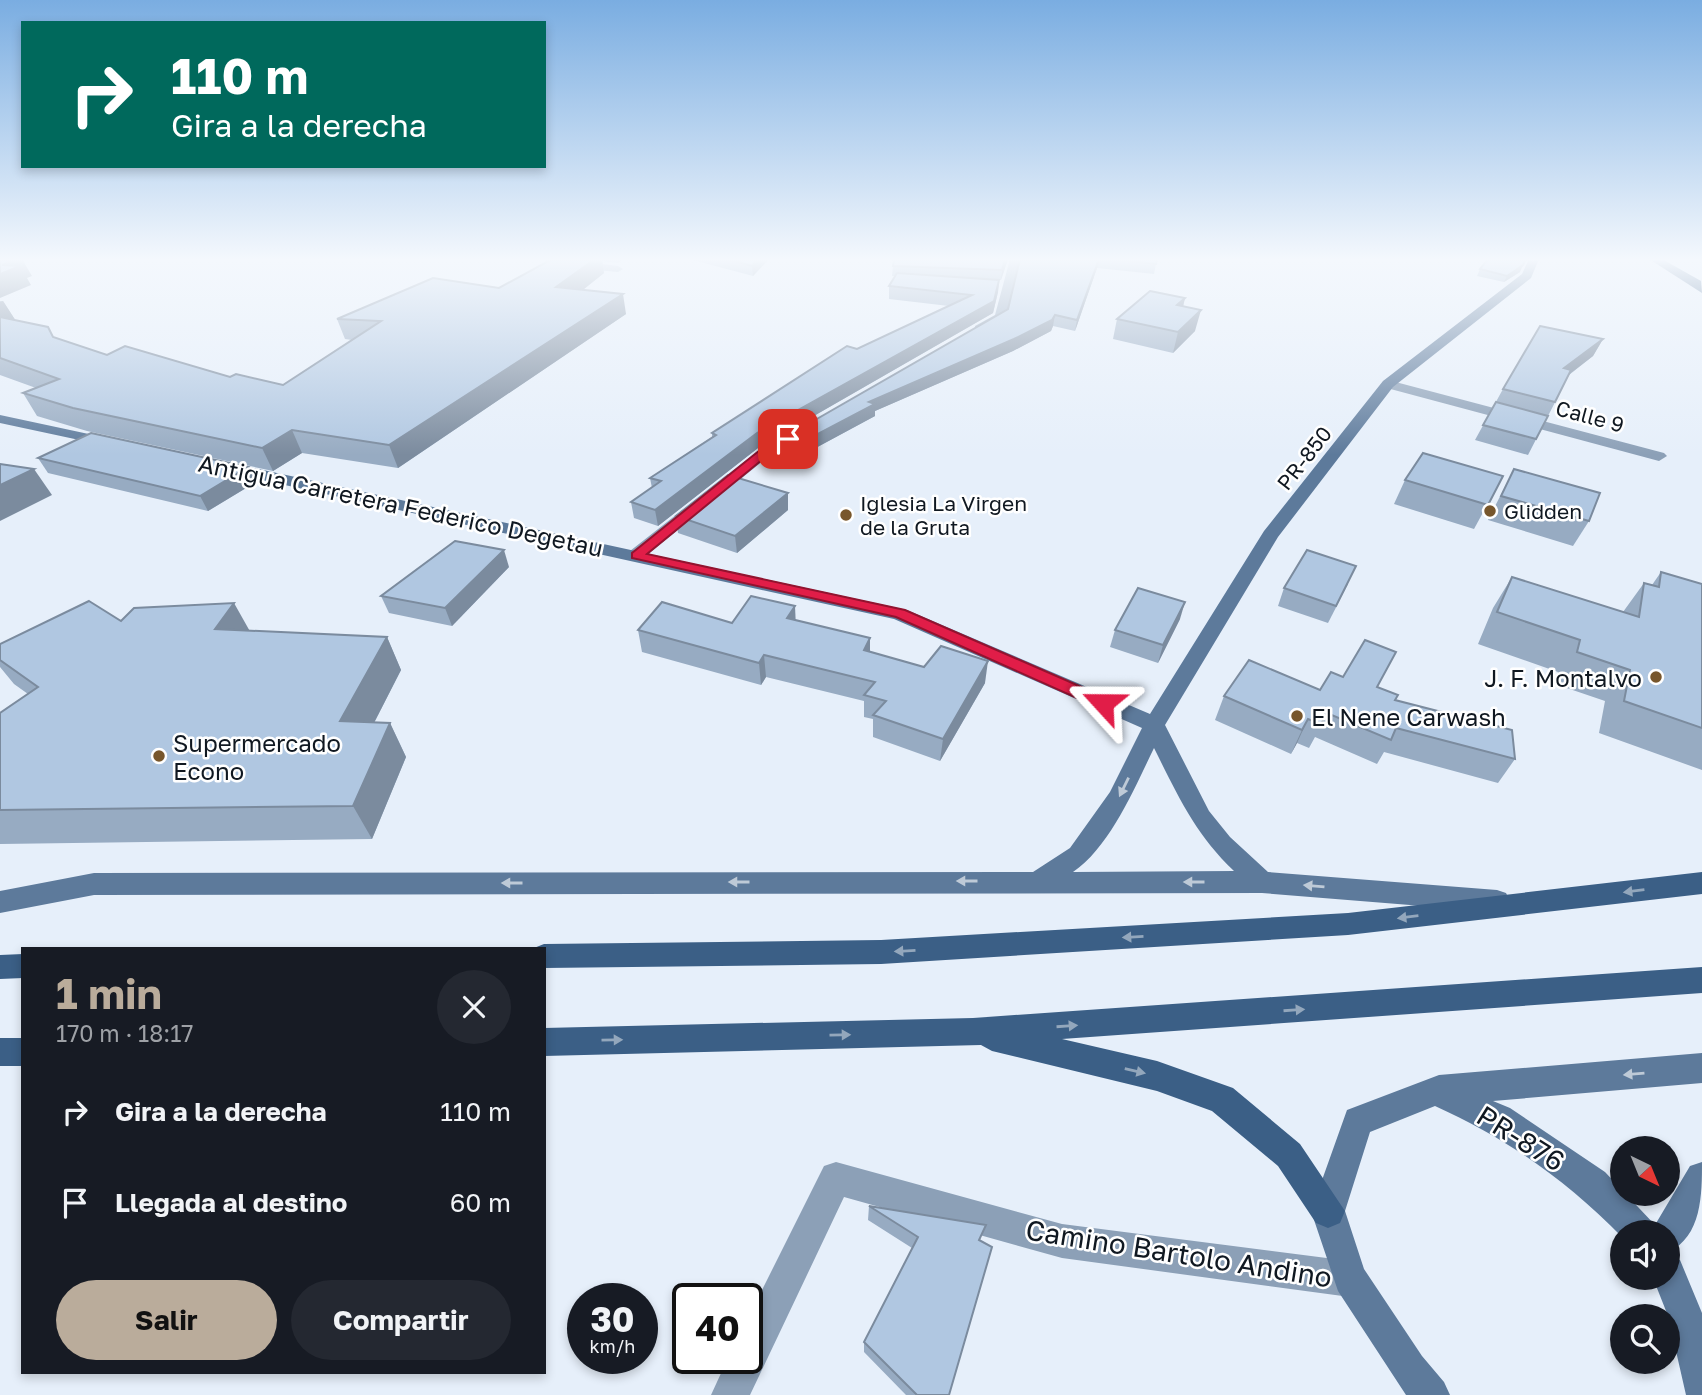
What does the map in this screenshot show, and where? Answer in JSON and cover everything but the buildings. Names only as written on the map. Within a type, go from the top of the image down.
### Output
[{"type":"main road","points":[[546,956],[881,953],[1348,924],[1702,883]]},
{"type":"main road","points":[[0,967],[21,966]]},
{"type":"main road","points":[[546,1042],[974,1032],[1702,980]]},
{"type":"main road","points":[[974,1032],[1157,1076],[1222,1099],[1261,1128],[1289,1155],[1328,1211]]},
{"type":"main road","points":[[0,1052],[21,1052]]},
{"type":"street","points":[[964,337],[987,324]]},
{"type":"street","name":"PR-850","points":[[1038,881],[1079,855],[1119,797],[1154,725],[1270,535],[1388,384],[1465,324]]},
{"type":"street","name":"Calle 9","points":[[1388,384],[1660,456]]},
{"type":"street","points":[[0,419],[128,446]]},
{"type":"street","points":[[636,555],[764,453],[823,419]]},
{"type":"street","name":"Antigua Carretera Federico Degetau","points":[[208,463],[900,614],[1154,725]]},
{"type":"street","points":[[1154,725],[1200,817],[1221,844],[1262,882]]},
{"type":"street","points":[[0,902],[94,884],[1038,881],[1262,882],[1529,903]]},
{"type":"street","name":"PR-876","points":[[1328,1211],[1358,1121],[1435,1091],[1702,1068]]},
{"type":"street","name":"PR-876","points":[[1435,1091],[1510,1126],[1593,1184],[1629,1220]]},
{"type":"street","name":"Camino Bartolo Andino","points":[[730,1395],[836,1178],[1062,1241],[1350,1279]]},
{"type":"street","points":[[1677,1220],[1702,1178]]},
{"type":"street","points":[[1328,1211],[1350,1279],[1409,1369],[1431,1395]]},
{"type":"street","points":[[1675,1290],[1683,1309],[1702,1389]]},
{"type":"place","name":"Glidden","points":[[1490,511]]},
{"type":"place","name":"Iglesia La Virgen de la Gruta","points":[[846,515]]},
{"type":"place","name":"J. F. Montalvo","points":[[1656,677]]},
{"type":"place","name":"El Nene Carwash","points":[[1297,716]]},
{"type":"place","name":"Supermercado Econo","points":[[159,756]]},
{"type":"route","points":[[788,439],[764,453],[636,555],[900,614],[1103,703]]}]
